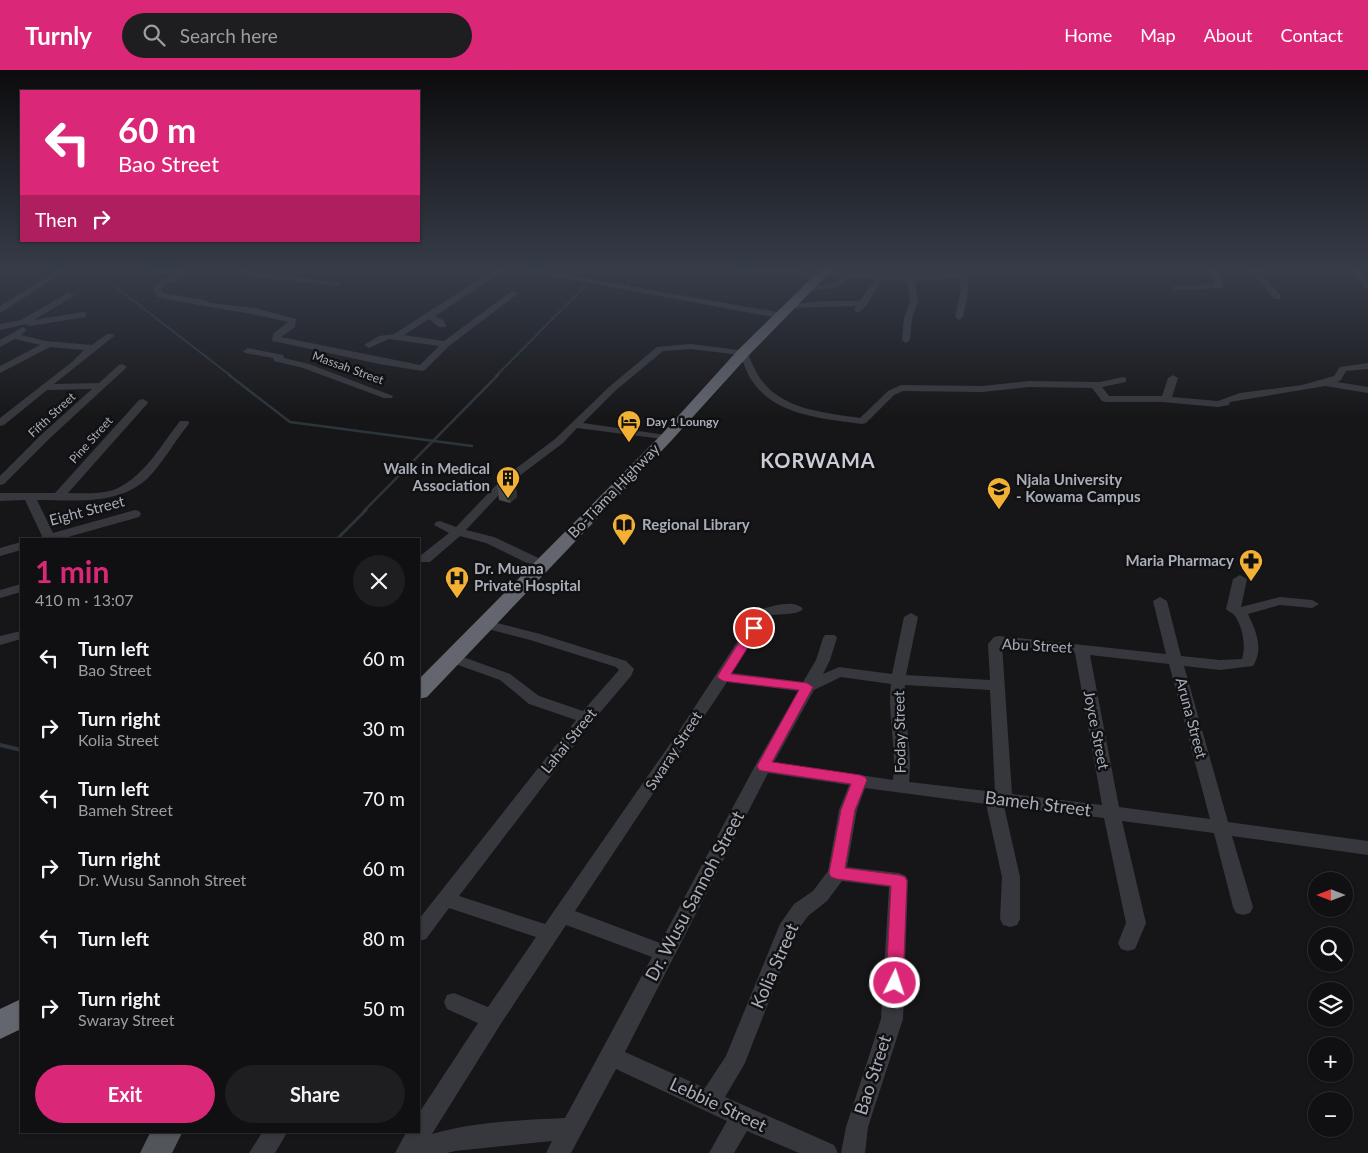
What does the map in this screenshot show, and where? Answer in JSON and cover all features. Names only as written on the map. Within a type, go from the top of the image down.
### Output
[{"type":"highway","name":"Bo-Tiama Highway","points":[[420,691],[666,438],[743,353],[779,319]]},
{"type":"highway","points":[[0,1025],[20,1014]]},
{"type":"main road","points":[[155,1153],[167,1133]]},
{"type":"street","points":[[0,327],[12,326],[30,319]]},
{"type":"street","points":[[24,322],[53,319]]},
{"type":"street","points":[[284,319],[293,321],[292,325],[277,335],[276,339],[422,368],[446,344],[480,319]]},
{"type":"street","points":[[396,337],[425,319]]},
{"type":"street","points":[[435,319],[444,322]]},
{"type":"street","points":[[906,340],[908,319]]},
{"type":"street","points":[[0,344],[16,336],[24,329],[12,326]]},
{"type":"street","points":[[16,336],[49,344],[94,348]]},
{"type":"street","points":[[0,423],[110,336]]},
{"type":"street","points":[[369,344],[382,338],[396,337],[446,344]]},
{"type":"street","points":[[0,370],[49,344]]},
{"type":"street","points":[[425,559],[458,532],[506,481],[545,450],[560,441],[612,389],[660,349],[692,347],[743,353],[759,384],[769,395],[786,404],[813,413],[862,421],[891,392],[901,388],[982,389],[1029,384],[1094,385],[1123,380]]},
{"type":"street","name":"Massah Street","points":[[248,351],[280,357],[277,359],[306,366],[388,396]]},
{"type":"street","points":[[306,366],[332,351]]},
{"type":"street","points":[[1094,385],[1106,399],[1166,399],[1218,404],[1250,393],[1325,383],[1338,378],[1343,369],[1368,366]]},
{"type":"street","name":"Fifth Street","points":[[0,482],[46,436],[122,367]]},
{"type":"street","points":[[1166,399],[1173,378]]},
{"type":"street","points":[[1325,383],[1368,390]]},
{"type":"street","points":[[45,387],[102,386]]},
{"type":"street","name":"Pine Street","points":[[59,496],[143,402]]},
{"type":"street","points":[[0,497],[98,496],[121,491],[144,474],[184,423]]},
{"type":"street","points":[[575,424],[666,438]]},
{"type":"street","points":[[29,496],[48,538]]},
{"type":"street","name":"Eight Street","points":[[48,538],[136,514]]},
{"type":"street","points":[[440,525],[458,532],[490,540],[542,565]]},
{"type":"street","points":[[0,552],[20,546]]},
{"type":"street","points":[[1240,579],[1237,610],[1280,601],[1312,604]]},
{"type":"street","points":[[0,594],[20,588]]},
{"type":"street","points":[[1160,601],[1175,660]]},
{"type":"street","name":"Swaray Street","points":[[549,933],[606,853],[723,677],[763,613],[778,609],[796,610]]},
{"type":"street","name":"Aruna Street","points":[[1237,610],[1250,633],[1252,655],[1248,663],[1220,665],[1175,660],[1243,908]]},
{"type":"street","name":"Foday Street","points":[[900,787],[903,769],[897,698],[906,634],[912,618]]},
{"type":"street","name":"Lahai Street","points":[[420,932],[586,718],[626,673],[625,667],[536,637],[485,624]]},
{"type":"street","points":[[0,641],[20,635]]},
{"type":"street","name":"Dr. Wusu Sannoh Street","points":[[558,1153],[763,766],[823,660],[830,638]]},
{"type":"street","name":"Abu Street","points":[[1010,919],[1011,877],[999,799],[995,644],[999,640],[1175,660]]},
{"type":"street","name":"Joyce Street","points":[[1081,648],[1112,813],[1136,923],[1128,943]]},
{"type":"street","points":[[452,658],[505,678],[534,700],[586,718]]},
{"type":"street","points":[[723,677],[807,687],[839,672],[900,680],[943,681],[997,686]]},
{"type":"street","name":"Bameh Street","points":[[763,766],[900,787],[1112,813],[1313,842],[1368,848]]},
{"type":"street","name":"Kolia Street","points":[[710,1101],[734,1063],[787,930],[801,910],[820,896],[837,873],[848,810],[860,780]]},
{"type":"street","name":"Bao Street","points":[[837,873],[899,881],[892,1019],[857,1126],[852,1153]]},
{"type":"street","points":[[408,1153],[492,1019],[549,933],[445,899]]},
{"type":"street","points":[[563,915],[665,954]]},
{"type":"street","points":[[454,1002],[492,1019]]},
{"type":"street","name":"Lebbie Street","points":[[611,1056],[742,1117],[826,1153]]},
{"type":"street","points":[[721,1153],[742,1117]]},
{"type":"street","points":[[408,1153],[456,1139],[528,1131],[571,1130]]},
{"type":"street","points":[[261,1153],[275,1133]]},
{"type":"building","points":[[503,477],[515,479],[508,485],[497,483]]},
{"type":"waterway","points":[[157,319],[231,376]]},
{"type":"waterway","points":[[496,376],[553,319]]},
{"type":"waterway","points":[[229,375],[290,422],[433,441]]},
{"type":"waterway","points":[[433,441],[498,375]]},
{"type":"waterway","points":[[364,511],[433,441]]},
{"type":"waterway","points":[[433,441],[472,446]]},
{"type":"waterway","points":[[338,538],[366,510]]},
{"type":"waterway","points":[[0,745],[20,750]]},
{"type":"place","name":"Day 1 Loungy","points":[[629,443]]},
{"type":"place","name":"Walk in Medical Association","points":[[508,499]]},
{"type":"place","name":"Njala University - Kowama Campus","points":[[999,510]]},
{"type":"place","name":"Regional Library","points":[[624,546]]},
{"type":"place","name":"Maria Pharmacy","points":[[1251,582]]},
{"type":"place","name":"Dr. Muana Private Hospital","points":[[457,599]]},
{"type":"district","name":"KORWAMA","points":[[818,461]]},
{"type":"route","points":[[754,628],[723,677],[807,687],[763,766],[860,780],[848,810],[837,873],[899,881],[895,983]]}]
